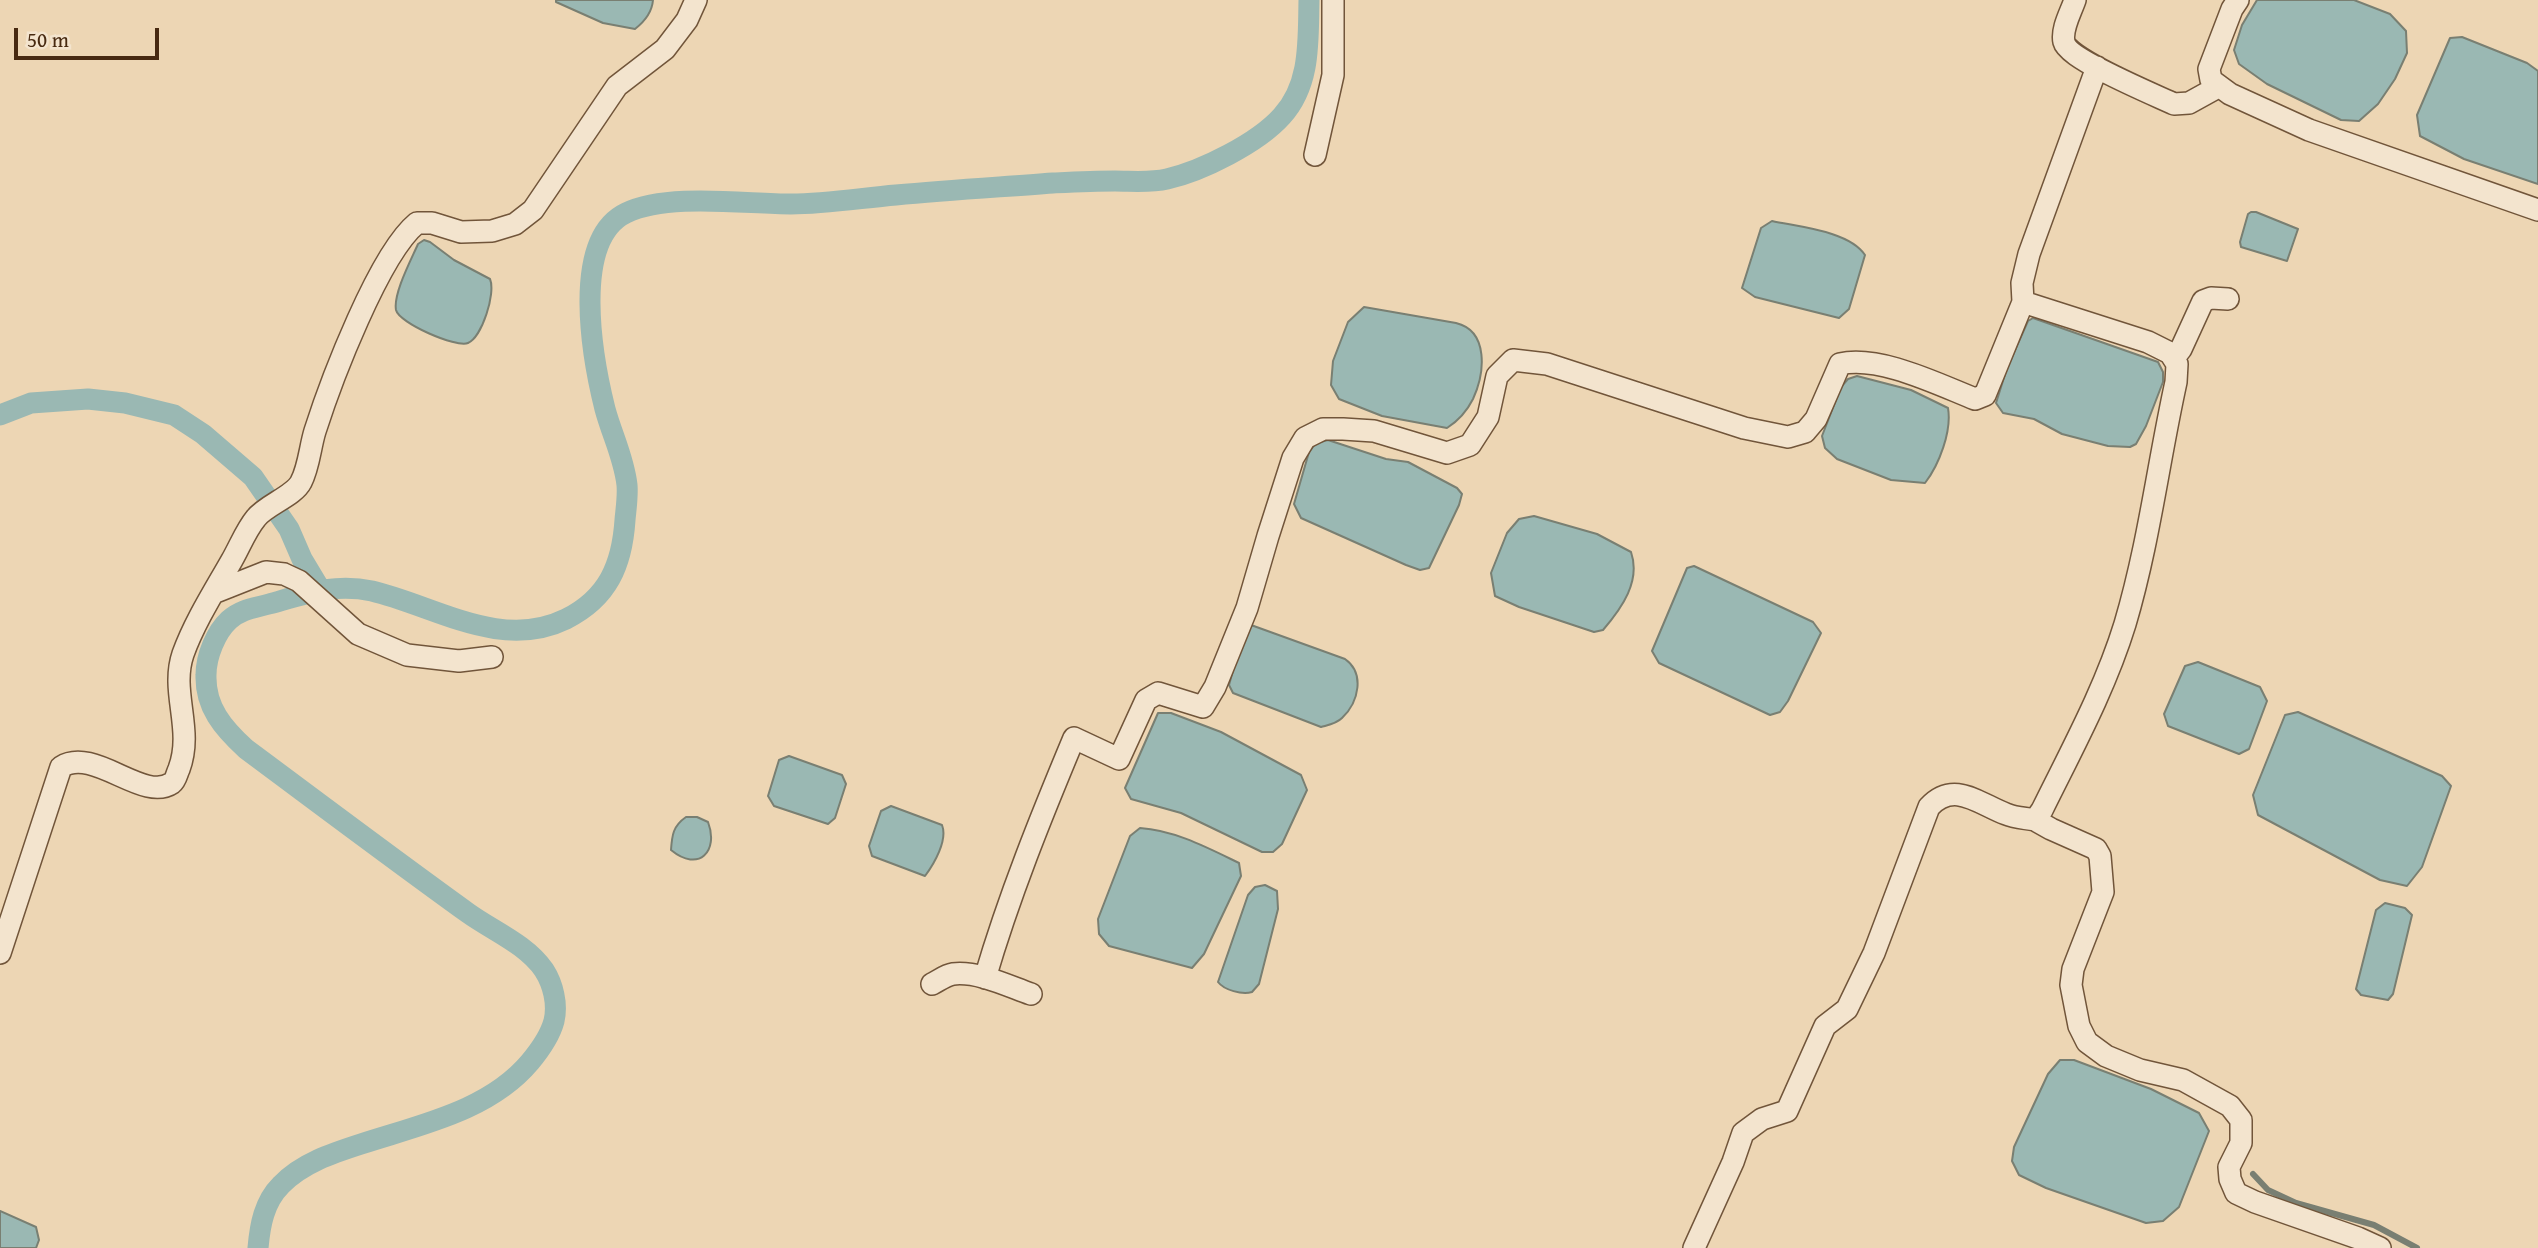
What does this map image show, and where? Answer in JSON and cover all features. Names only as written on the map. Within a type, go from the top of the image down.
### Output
[{"type":"street","points":[[0,953],[61,766],[69,762],[84,762],[153,787],[171,783],[175,778],[186,743],[178,680],[182,657],[192,631],[256,517],[300,484],[315,430],[359,319],[390,256],[407,230],[416,223],[424,223],[461,232],[492,231],[515,224],[533,210],[617,86],[665,49],[687,20],[696,0]]},
{"type":"street","points":[[1315,155],[1333,75],[1333,0]]},
{"type":"street","points":[[2075,0],[2064,31],[2064,44],[2070,52],[2174,104],[2189,103],[2218,86]]},
{"type":"street","points":[[2238,0],[2209,69],[2211,80],[2218,86],[2309,130],[2538,210]]},
{"type":"street","points":[[985,978],[1024,858],[1074,738],[1118,759],[1146,700],[1157,693],[1203,707],[1215,687],[1247,608],[1293,458],[1305,438],[1323,429],[1374,431],[1447,453],[1470,444],[1488,417],[1497,376],[1513,359],[1547,364],[1744,428],[1788,438],[1805,432],[1816,419],[1840,364],[1876,364],[1975,399],[1985,395],[2023,302],[2022,283],[2029,254],[2097,66]]},
{"type":"street","points":[[2174,358],[2181,349],[2203,301],[2211,298],[2228,299]]},
{"type":"street","points":[[2023,302],[2148,342],[2170,353],[2178,364],[2151,522],[2124,626],[2098,699],[2035,820]]},
{"type":"street","points":[[213,593],[266,572],[284,574],[299,581],[358,634],[407,655],[458,661],[492,657]]},
{"type":"street","points":[[1694,1248],[1733,1162],[1743,1133],[1762,1119],[1787,1111],[1825,1026],[1847,1009],[1874,953],[1929,807],[1939,797],[1951,793],[1985,804],[2008,816],[2035,820],[2050,830],[2096,849],[2100,856],[2103,892],[2073,969],[2071,985],[2079,1026],[2087,1042],[2106,1056],[2140,1070],[2183,1080],[2230,1106],[2241,1120],[2241,1143],[2229,1167],[2230,1179],[2236,1193],[2380,1248]]},
{"type":"street","points":[[932,984],[951,974],[985,978],[1031,994]]},
{"type":"water","points":[[556,0],[653,0],[647,17],[635,29],[603,23]]},
{"type":"water","points":[[2257,0],[2354,0],[2390,14],[2406,31],[2407,53],[2395,79],[2378,104],[2359,121],[2341,120],[2267,84],[2239,64],[2234,50],[2242,25]]},
{"type":"water","points":[[2462,37],[2527,63],[2538,71],[2538,184],[2464,159],[2420,136],[2417,115],[2450,38]]},
{"type":"water","points":[[2251,212],[2298,229],[2287,261],[2241,247],[2248,214]]},
{"type":"water","points":[[1772,221],[1836,235],[1848,240],[1865,255],[1849,309],[1839,318],[1755,297],[1742,288],[1761,228]]},
{"type":"water","points":[[424,240],[490,279],[491,294],[483,324],[468,343],[452,342],[429,333],[407,321],[396,310],[397,295],[403,277],[418,244]]},
{"type":"water","points":[[1364,307],[1456,323],[1467,327],[1474,335],[1479,344],[1482,366],[1477,389],[1462,415],[1447,428],[1382,416],[1339,399],[1331,385],[1333,361],[1348,322]]},
{"type":"water","points":[[2033,318],[2158,362],[2163,372],[2163,382],[2136,444],[2130,447],[2108,446],[2062,434],[2034,419],[2003,413],[1996,403],[2007,368],[2028,321]]},
{"type":"water","points":[[1857,376],[1911,390],[1948,408],[1948,427],[1943,447],[1925,483],[1891,480],[1837,459],[1825,448],[1822,436],[1841,387],[1848,379]]},
{"type":"water","points":[[1328,440],[1386,459],[1408,462],[1457,488],[1462,494],[1429,568],[1420,570],[1406,565],[1301,518],[1294,504],[1309,452],[1316,443]]},
{"type":"water","points":[[1534,516],[1597,534],[1631,552],[1634,573],[1632,584],[1617,613],[1603,630],[1594,632],[1519,607],[1495,596],[1491,573],[1507,533],[1519,519]]},
{"type":"water","points":[[1694,566],[1813,622],[1821,633],[1780,712],[1770,715],[1659,663],[1652,651],[1687,568]]},
{"type":"water","points":[[1251,625],[1345,659],[1351,665],[1357,680],[1356,696],[1342,718],[1321,727],[1233,693],[1229,685],[1237,656]]},
{"type":"water","points":[[2198,662],[2260,687],[2267,701],[2249,749],[2239,754],[2168,726],[2164,714],[2185,666]]},
{"type":"water","points":[[2298,712],[2442,776],[2451,786],[2422,867],[2407,886],[2380,880],[2258,815],[2253,795],[2285,715]]},
{"type":"water","points":[[1158,713],[1171,713],[1221,732],[1301,775],[1307,790],[1282,844],[1273,852],[1262,852],[1181,813],[1131,799],[1125,788]]},
{"type":"water","points":[[789,756],[842,775],[846,784],[835,818],[828,824],[774,806],[768,796],[779,760]]},
{"type":"water","points":[[891,806],[942,825],[942,845],[925,876],[872,856],[869,846],[881,811]]},
{"type":"water","points":[[686,817],[697,817],[708,822],[711,832],[709,850],[698,859],[681,857],[671,850],[674,831]]},
{"type":"water","points":[[1140,828],[1178,836],[1239,863],[1241,876],[1204,954],[1192,968],[1109,946],[1099,934],[1098,919],[1130,836]]},
{"type":"water","points":[[1265,885],[1277,891],[1278,909],[1259,984],[1252,992],[1234,991],[1218,982],[1248,895],[1255,887]]},
{"type":"water","points":[[2385,903],[2405,908],[2412,915],[2393,994],[2388,1000],[2361,995],[2356,989],[2376,910]]},
{"type":"water","points":[[2060,1060],[2074,1060],[2151,1089],[2199,1113],[2209,1131],[2179,1207],[2163,1221],[2146,1223],[2046,1188],[2019,1175],[2012,1161],[2014,1147],[2048,1074]]},
{"type":"water","points":[[0,1211],[36,1227],[39,1240],[36,1248],[0,1248]]},
{"type":"waterway","points":[[258,1248],[267,1206],[289,1177],[329,1155],[429,1123],[494,1093],[513,1079],[537,1053],[552,1027],[555,1008],[554,994],[547,976],[528,953],[384,852],[246,749],[230,733],[212,707],[206,687],[206,668],[210,652],[224,625],[238,613],[248,609],[307,593],[345,588],[372,591],[468,623],[493,628],[542,628],[580,611],[602,590],[616,566],[627,503],[623,465],[608,419],[595,362],[590,303],[597,248],[609,227],[626,213],[643,207],[684,201],[804,204],[1053,183],[1154,181],[1181,175],[1244,146],[1272,126],[1291,104],[1303,76],[1306,61],[1309,0]]},
{"type":"waterway","points":[[0,415],[31,403],[88,399],[125,403],[174,415],[203,434],[253,477],[289,529],[302,559],[320,589]]},
{"type":"waterway","points":[[2253,1174],[2268,1190],[2296,1203],[2374,1225],[2417,1248]]}]
